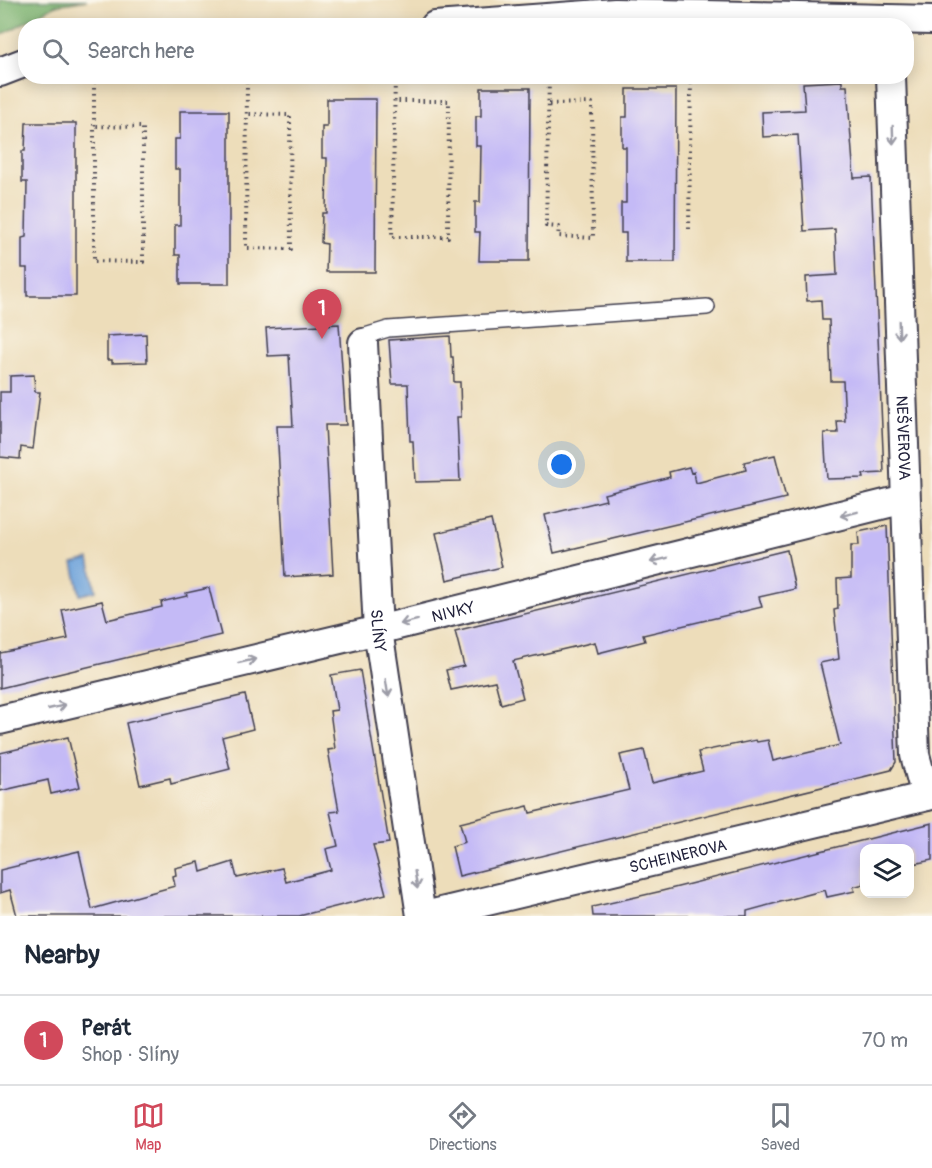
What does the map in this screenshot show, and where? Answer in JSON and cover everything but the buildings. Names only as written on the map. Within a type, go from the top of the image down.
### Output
[{"type":"street","points":[[546,18],[615,13],[885,15],[913,18]]},
{"type":"street","points":[[914,18],[932,20]]},
{"type":"street","points":[[0,72],[18,65]]},
{"type":"street","name":"NEŠVEROVA","points":[[891,84],[915,755],[929,796]]},
{"type":"street","name":"SLÍNY","points":[[363,343],[378,630],[423,916]]},
{"type":"street","name":"NIVKY","points":[[0,720],[378,630],[905,499]]},
{"type":"street","name":"SCHEINEROVA","points":[[423,916],[929,796]]},
{"type":"lane","points":[[363,343],[365,336],[388,330],[707,307]]},
{"type":"path","points":[[94,84],[94,261],[143,262],[143,127],[95,126]]},
{"type":"path","points":[[247,84],[246,248],[291,249],[290,115],[247,114]]},
{"type":"path","points":[[395,84],[392,237],[448,237],[449,101],[395,101]]},
{"type":"path","points":[[549,84],[546,226],[559,227],[558,236],[593,238],[592,103],[549,104]]},
{"type":"path","points":[[689,229],[691,84]]},
{"type":"green space","points":[[0,0],[87,0],[56,5],[33,18],[18,18],[18,26],[0,36]]},
{"type":"water","points":[[89,559],[96,591],[80,595],[73,563]]},
{"type":"place","name":"Perát","points":[[322,339]]}]
